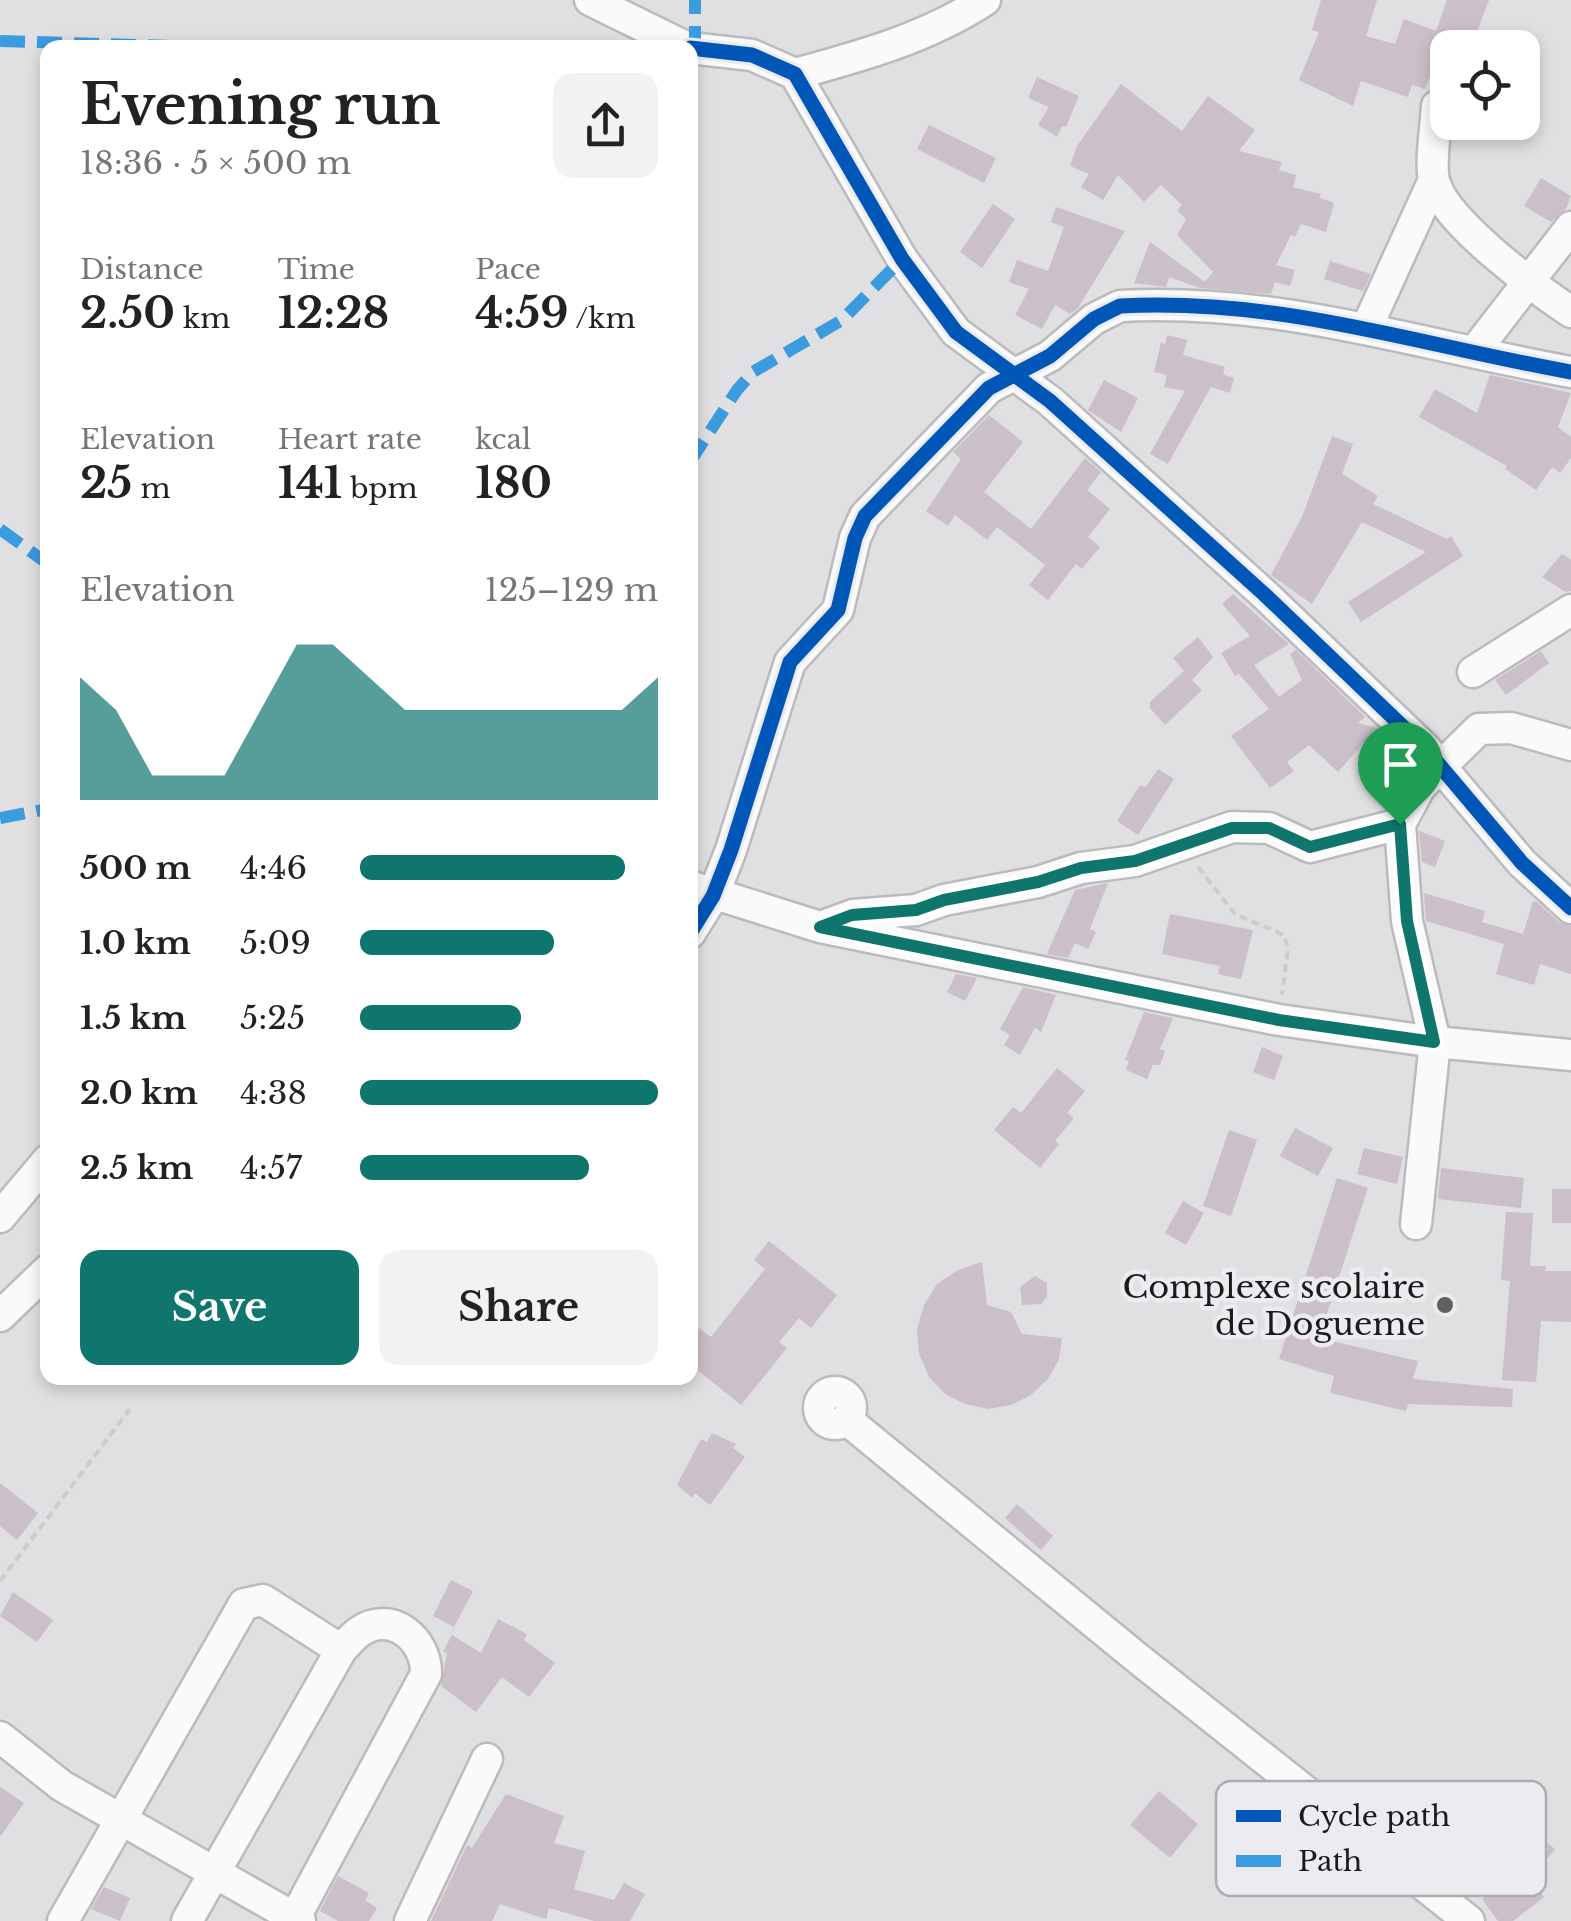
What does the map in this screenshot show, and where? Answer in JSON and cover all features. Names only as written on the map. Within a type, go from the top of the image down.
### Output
[{"type":"street","points":[[590,0],[666,40]]},
{"type":"street","points":[[698,53],[752,55],[795,74],[840,64],[932,29],[984,0]]},
{"type":"street","points":[[822,124],[840,64]]},
{"type":"street","points":[[795,74],[934,306],[956,332],[1078,426],[1151,496],[1264,594],[1440,765],[1522,864],[1571,908]]},
{"type":"street","points":[[1367,328],[1434,182],[1436,140]]},
{"type":"street","points":[[1434,182],[1445,201],[1477,236],[1530,283],[1571,312]]},
{"type":"street","points":[[1474,352],[1571,227]]},
{"type":"street","points":[[1571,372],[1286,312],[1218,304],[1120,306],[1106,310],[1050,356],[1012,373],[967,407],[865,516],[855,538],[838,610],[790,662],[702,891],[820,927],[1279,1020],[1434,1042],[1571,1054]]},
{"type":"street","points":[[1473,672],[1571,610]]},
{"type":"street","points":[[1416,1224],[1434,1042],[1407,921],[1400,824],[1409,803],[1440,765],[1479,730],[1496,726],[1571,745]]},
{"type":"street","points":[[820,927],[852,915],[916,910],[1081,868],[1135,861],[1232,828],[1254,825],[1269,828],[1297,844],[1324,846],[1400,824]]},
{"type":"street","points":[[0,1217],[40,1170]]},
{"type":"street","points":[[0,1316],[40,1278]]},
{"type":"street","points":[[847,1420],[1293,1781]]},
{"type":"street","points":[[63,1921],[244,1604],[264,1600],[341,1650]]},
{"type":"street","points":[[0,1737],[62,1786],[120,1819],[214,1873],[296,1920],[426,1674],[426,1654],[416,1638],[400,1628],[380,1624],[360,1631],[341,1650],[214,1873],[186,1921]]},
{"type":"street","points":[[410,1921],[488,1759]]},
{"type":"street","points":[[1438,1896],[1469,1921]]},
{"type":"path","points":[[1183,843],[1234,914],[1276,930],[1288,941],[1279,1020]]},
{"type":"path","points":[[0,1581],[130,1409]]},
{"type":"building","points":[[1321,0],[1377,0],[1366,36],[1395,44],[1404,19],[1433,30],[1430,30],[1430,78],[1425,89],[1412,85],[1408,97],[1361,81],[1353,106],[1299,80],[1319,32],[1312,30]]},
{"type":"building","points":[[1447,0],[1489,0],[1478,30],[1436,30]]},
{"type":"building","points":[[1037,77],[1079,96],[1066,127],[1062,126],[1057,137],[1038,125],[1049,107],[1028,98]]},
{"type":"building","points":[[1121,84],[1182,131],[1208,96],[1255,130],[1239,151],[1282,162],[1279,170],[1296,175],[1293,187],[1321,194],[1320,198],[1334,203],[1326,232],[1301,224],[1295,237],[1291,235],[1276,265],[1295,270],[1290,286],[1275,282],[1271,294],[1200,288],[1169,277],[1166,287],[1134,283],[1150,242],[1205,282],[1213,272],[1177,235],[1186,219],[1177,210],[1182,205],[1161,185],[1144,202],[1118,175],[1103,200],[1081,187],[1089,174],[1070,166],[1077,146]]},
{"type":"building","points":[[929,125],[996,158],[984,183],[917,149]]},
{"type":"building","points":[[1541,178],[1571,196],[1566,209],[1551,222],[1524,206]]},
{"type":"building","points":[[993,204],[1015,219],[982,268],[960,252]]},
{"type":"building","points":[[1056,207],[1125,231],[1078,308],[1070,314],[1055,305],[1042,329],[1015,315],[1029,289],[1009,282],[1017,260],[1048,271],[1064,227],[1051,222]]},
{"type":"building","points":[[1330,261],[1371,274],[1363,291],[1324,279]]},
{"type":"building","points":[[1167,335],[1187,340],[1183,355],[1225,367],[1223,374],[1234,378],[1230,393],[1211,387],[1168,464],[1150,454],[1185,391],[1164,387],[1167,375],[1154,372],[1161,343],[1165,344]]},
{"type":"building","points":[[1490,375],[1571,393],[1558,427],[1571,437],[1571,458],[1560,473],[1552,467],[1536,490],[1505,469],[1507,466],[1419,417],[1435,389],[1477,413]]},
{"type":"building","points":[[1104,380],[1138,398],[1121,432],[1088,410]]},
{"type":"building","points":[[989,415],[1023,442],[984,492],[1031,529],[1085,458],[1101,472],[1087,490],[1110,509],[1088,537],[1100,547],[1082,569],[1076,564],[1048,600],[1029,585],[1045,565],[997,527],[987,540],[955,515],[948,526],[926,511],[961,459],[953,452]]},
{"type":"building","points":[[1332,436],[1353,444],[1342,474],[1378,496],[1373,504],[1447,539],[1451,536],[1463,556],[1361,622],[1348,602],[1426,552],[1362,522],[1312,604],[1271,575],[1302,517]]},
{"type":"building","points":[[1562,554],[1571,560],[1571,591],[1566,592],[1542,577]]},
{"type":"building","points":[[1233,594],[1289,644],[1254,665],[1279,697],[1302,680],[1290,654],[1296,650],[1365,717],[1358,723],[1377,728],[1385,735],[1382,745],[1366,740],[1338,772],[1309,745],[1287,762],[1294,771],[1270,788],[1231,736],[1269,709],[1239,674],[1235,676],[1221,653],[1250,636],[1222,604]]},
{"type":"building","points":[[1198,637],[1213,657],[1192,680],[1202,690],[1165,725],[1150,708],[1150,702],[1184,671],[1173,658]]},
{"type":"building","points":[[1541,651],[1549,663],[1506,695],[1495,680]]},
{"type":"building","points":[[1158,769],[1174,779],[1138,835],[1117,821],[1140,785],[1146,787]]},
{"type":"building","points":[[1419,831],[1445,841],[1435,867],[1422,862]]},
{"type":"building","points":[[1108,883],[1090,929],[1096,932],[1088,949],[1075,943],[1068,958],[1047,954],[1075,890]]},
{"type":"building","points":[[1424,893],[1485,911],[1482,922],[1523,934],[1533,901],[1537,902],[1559,922],[1571,926],[1571,974],[1540,964],[1534,985],[1496,974],[1504,944],[1426,921]]},
{"type":"building","points":[[1170,914],[1253,930],[1241,979],[1218,974],[1220,966],[1162,954]]},
{"type":"building","points":[[956,974],[977,978],[965,1001],[947,992]]},
{"type":"building","points":[[1023,987],[1056,995],[1041,1032],[1035,1028],[1020,1055],[1004,1045],[1010,1035],[1000,1029]]},
{"type":"building","points":[[1144,1012],[1173,1018],[1160,1049],[1165,1051],[1160,1065],[1153,1065],[1147,1079],[1126,1070],[1129,1061],[1125,1060]]},
{"type":"building","points":[[1262,1047],[1283,1056],[1274,1080],[1253,1072]]},
{"type":"building","points":[[1057,1068],[1085,1091],[1067,1113],[1074,1118],[1040,1168],[994,1130],[1013,1107],[1021,1113]]},
{"type":"building","points":[[1295,1128],[1333,1148],[1318,1176],[1280,1156]]},
{"type":"building","points":[[1229,1130],[1257,1140],[1231,1216],[1203,1206]]},
{"type":"building","points":[[1364,1148],[1403,1157],[1397,1184],[1357,1174]]},
{"type":"building","points":[[1441,1168],[1524,1178],[1521,1208],[1438,1199]]},
{"type":"building","points":[[1337,1178],[1368,1188],[1319,1338],[1418,1361],[1413,1379],[1513,1389],[1512,1407],[1408,1404],[1406,1411],[1330,1393],[1334,1376],[1279,1359]]},
{"type":"building","points":[[1552,1189],[1571,1189],[1571,1223],[1552,1223]]},
{"type":"building","points":[[1183,1201],[1204,1213],[1186,1245],[1165,1233]]},
{"type":"building","points":[[1506,1212],[1533,1213],[1530,1266],[1546,1266],[1545,1271],[1571,1271],[1571,1322],[1541,1321],[1536,1382],[1502,1380],[1510,1281],[1501,1280]]},
{"type":"building","points":[[769,1241],[837,1295],[811,1328],[799,1318],[779,1342],[787,1348],[741,1405],[698,1370],[698,1329],[711,1337],[765,1269],[754,1260]]},
{"type":"building","points":[[982,1262],[987,1305],[1011,1312],[1022,1334],[1062,1338],[1059,1359],[1048,1379],[1031,1395],[1011,1405],[988,1409],[945,1394],[929,1377],[919,1354],[917,1329],[924,1305],[937,1284],[958,1270]]},
{"type":"building","points":[[1035,1276],[1047,1283],[1047,1297],[1041,1304],[1022,1305],[1020,1287]]},
{"type":"building","points":[[712,1433],[736,1444],[733,1448],[745,1457],[710,1505],[695,1493],[692,1498],[677,1485],[701,1439],[707,1442]]},
{"type":"building","points":[[0,1483],[38,1513],[17,1540],[0,1526]]},
{"type":"building","points":[[1017,1504],[1053,1536],[1041,1550],[1005,1518]]},
{"type":"building","points":[[451,1580],[473,1591],[454,1627],[433,1616]]},
{"type":"building","points":[[13,1592],[53,1620],[37,1642],[0,1616]]},
{"type":"building","points":[[498,1619],[527,1634],[524,1640],[555,1663],[529,1697],[502,1677],[476,1712],[441,1686],[447,1653],[443,1651],[452,1635],[481,1653]]},
{"type":"building","points":[[0,1787],[24,1803],[0,1837]]},
{"type":"building","points":[[1159,1791],[1198,1824],[1170,1858],[1130,1825]]},
{"type":"building","points":[[506,1794],[564,1816],[554,1843],[585,1851],[574,1889],[614,1900],[624,1883],[645,1894],[630,1921],[594,1921],[549,1908],[546,1919],[500,1904],[492,1921],[431,1921],[467,1845],[472,1848]]},
{"type":"building","points":[[1546,1842],[1555,1849],[1546,1860]]},
{"type":"building","points":[[338,1876],[369,1893],[365,1900],[377,1908],[369,1921],[338,1921],[320,1911]]},
{"type":"building","points":[[104,1887],[130,1898],[120,1921],[91,1909]]},
{"type":"building","points":[[1544,1897],[1513,1921],[1498,1921],[1482,1899]]},
{"type":"marked path","points":[[695,0],[695,40]]},
{"type":"marked path","points":[[0,41],[40,42]]},
{"type":"marked path","points":[[698,450],[753,372],[842,320],[902,259]]},
{"type":"marked path","points":[[0,529],[40,558]]},
{"type":"marked path","points":[[0,818],[40,810]]},
{"type":"cycle path","points":[[698,49],[752,55],[795,74],[902,259],[956,332],[1050,401],[1264,594],[1425,748],[1522,863],[1571,908]]},
{"type":"cycle path","points":[[698,920],[713,896],[731,850],[790,662],[838,610],[855,538],[865,516],[989,388],[1050,356],[1094,319],[1120,306],[1237,309],[1348,326],[1571,372]]},
{"type":"place","name":"Complexe scolaire de Dogueme","points":[[1445,1305]]},
{"type":"route","points":[[1400,824],[1407,921],[1434,1042],[1279,1020],[820,927],[852,915],[916,910],[1081,868],[1135,861],[1232,828],[1269,828],[1310,847],[1400,824]]}]
